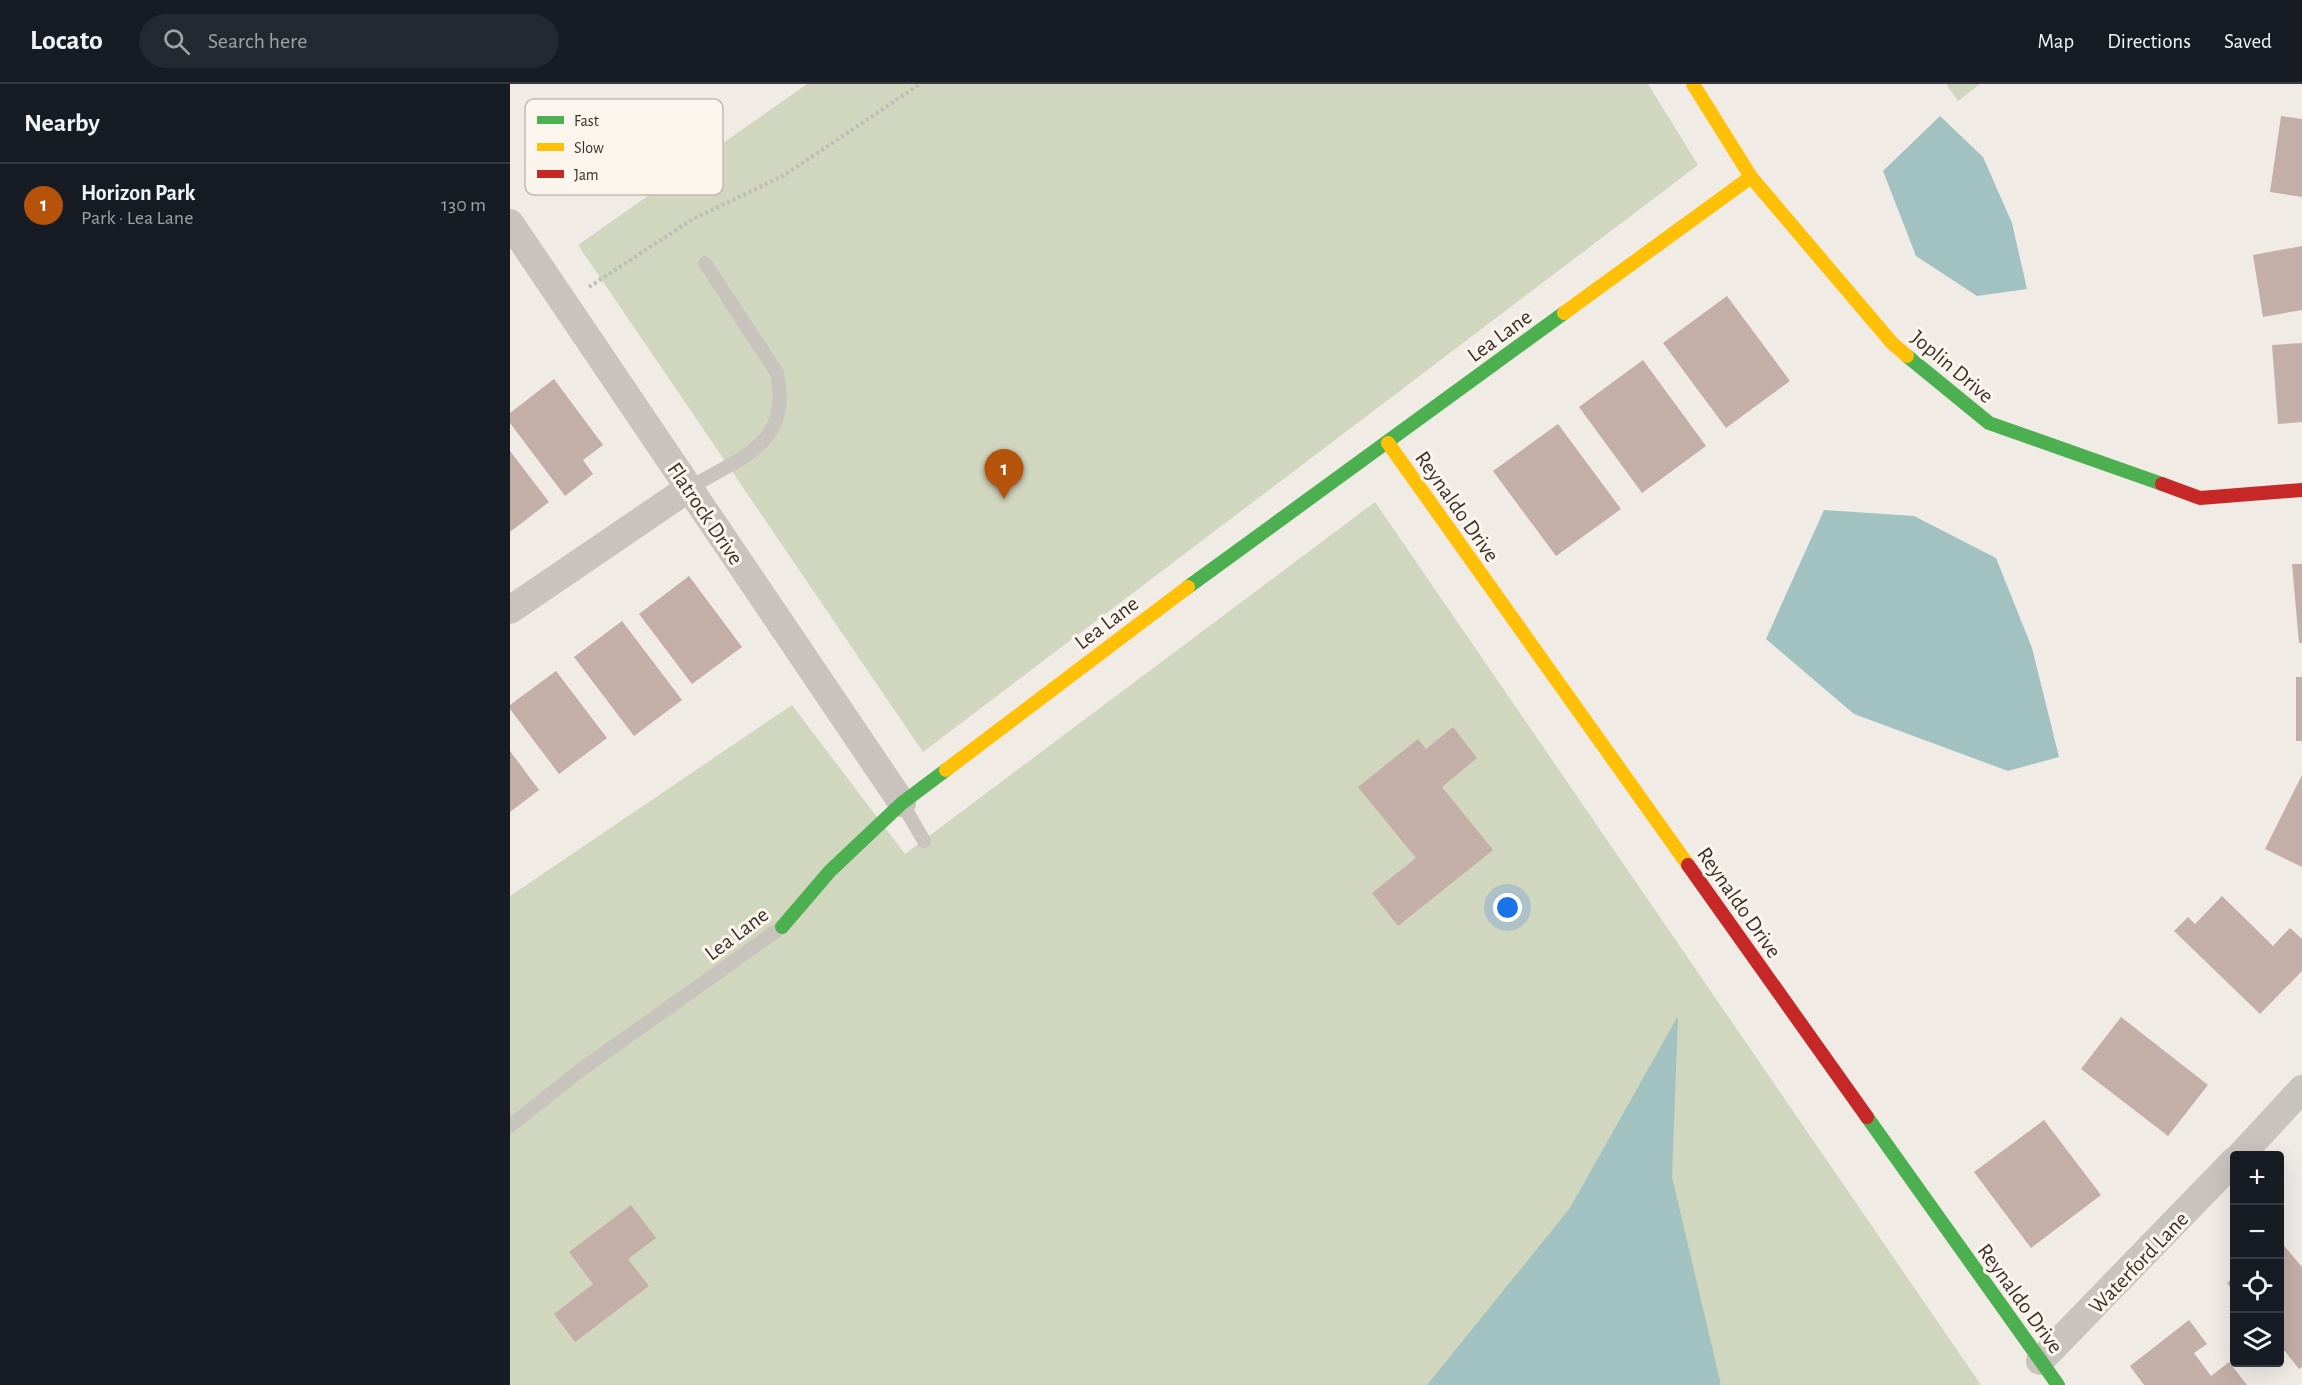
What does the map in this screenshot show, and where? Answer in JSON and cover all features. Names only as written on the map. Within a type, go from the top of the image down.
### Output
[{"type":"street","name":"Joplin Drive","points":[[1693,84],[1751,177],[1892,342],[1989,423],[2199,498],[2302,490]]},
{"type":"street","name":"Lea Lane","points":[[782,927],[830,870],[902,803],[1139,623],[1751,177]]},
{"type":"street","name":"Flatrock Drive","points":[[510,223],[902,803]]},
{"type":"street","name":"Reynaldo Drive","points":[[1388,443],[2058,1385]]},
{"type":"street","points":[[510,610],[689,488]]},
{"type":"street","points":[[2244,1151],[2302,1089]]},
{"type":"street","name":"Waterford Lane","points":[[2040,1361],[2230,1166]]},
{"type":"lane","points":[[689,488],[757,448],[771,433],[780,414],[782,394],[777,373],[705,263]]},
{"type":"lane","points":[[902,803],[924,841]]},
{"type":"lane","name":"Lea Lane","points":[[510,1126],[582,1069],[782,927]]},
{"type":"path","points":[[564,303],[693,219],[783,176],[920,84]]},
{"type":"green space","points":[[807,84],[1648,84],[1698,165],[923,752],[578,245],[649,195],[723,195],[723,143]]},
{"type":"green space","points":[[1946,84],[1980,84],[1958,101]]},
{"type":"green space","points":[[1375,502],[1981,1385],[510,1385],[510,896],[792,705],[905,854]]},
{"type":"water","points":[[1940,116],[1983,157],[2012,223],[2027,289],[1977,296],[1916,256],[1883,171]]},
{"type":"water","points":[[1824,510],[1914,516],[1996,558],[2032,648],[2059,757],[2008,771],[1854,714],[1766,639]]},
{"type":"water","points":[[1678,1016],[1672,1177],[1721,1385],[1427,1385],[1570,1208]]},
{"type":"building","points":[[2281,116],[2302,119],[2302,197],[2270,192]]},
{"type":"building","points":[[2302,246],[2302,310],[2263,317],[2253,255]]},
{"type":"building","points":[[1727,296],[1790,381],[1726,428],[1663,343]]},
{"type":"building","points":[[2302,343],[2302,422],[2278,424],[2272,345]]},
{"type":"building","points":[[1643,360],[1706,446],[1642,493],[1579,407]]},
{"type":"building","points":[[554,379],[603,445],[583,460],[593,474],[565,496],[510,423],[510,413]]},
{"type":"building","points":[[1558,424],[1621,509],[1556,556],[1493,471]]},
{"type":"building","points":[[510,451],[549,502],[510,532]]},
{"type":"building","points":[[2292,564],[2302,564],[2302,643],[2299,643]]},
{"type":"building","points":[[689,576],[742,647],[692,684],[639,614]]},
{"type":"building","points":[[622,621],[682,700],[634,736],[574,657]]},
{"type":"building","points":[[556,671],[607,738],[559,774],[510,709],[510,705]]},
{"type":"building","points":[[2296,677],[2302,677],[2302,741],[2296,741]]},
{"type":"building","points":[[1453,727],[1477,758],[1442,787],[1493,850],[1398,926],[1372,893],[1416,858],[1358,787],[1418,739],[1426,749]]},
{"type":"building","points":[[510,751],[539,790],[510,812]]},
{"type":"building","points":[[2302,775],[2302,867],[2265,849]]},
{"type":"building","points":[[2222,896],[2273,946],[2290,928],[2302,939],[2302,971],[2260,1014],[2174,931],[2188,917],[2195,924]]},
{"type":"building","points":[[2121,1017],[2208,1085],[2168,1136],[2081,1069]]},
{"type":"building","points":[[2044,1120],[2101,1195],[2031,1248],[1974,1172]]},
{"type":"building","points":[[631,1205],[656,1238],[628,1259],[649,1286],[575,1342],[554,1314],[593,1284],[569,1252]]},
{"type":"building","points":[[2284,1246],[2302,1267],[2302,1367],[2299,1369],[2284,1350]]},
{"type":"building","points":[[2189,1320],[2207,1344],[2194,1353],[2211,1376],[2229,1362],[2230,1367],[2233,1367],[2247,1385],[2144,1385],[2130,1366]]},
{"type":"traffic: fast","points":[[1188,587],[1564,313]]},
{"type":"traffic: fast","points":[[1907,356],[1989,423],[2162,484]]},
{"type":"traffic: fast","points":[[782,927],[830,871],[902,803],[946,770]]},
{"type":"traffic: fast","points":[[1867,1117],[2058,1385]]},
{"type":"traffic: slow","points":[[1693,84],[1751,177],[1892,343],[1907,356]]},
{"type":"traffic: slow","points":[[1564,313],[1751,177]]},
{"type":"traffic: slow","points":[[1388,443],[1688,865]]},
{"type":"traffic: slow","points":[[946,770],[1188,587]]},
{"type":"traffic: jam","points":[[2162,484],[2200,498],[2302,490]]},
{"type":"traffic: jam","points":[[1688,865],[1867,1117]]},
{"type":"place","name":"Horizon Park","points":[[1004,499]]}]
